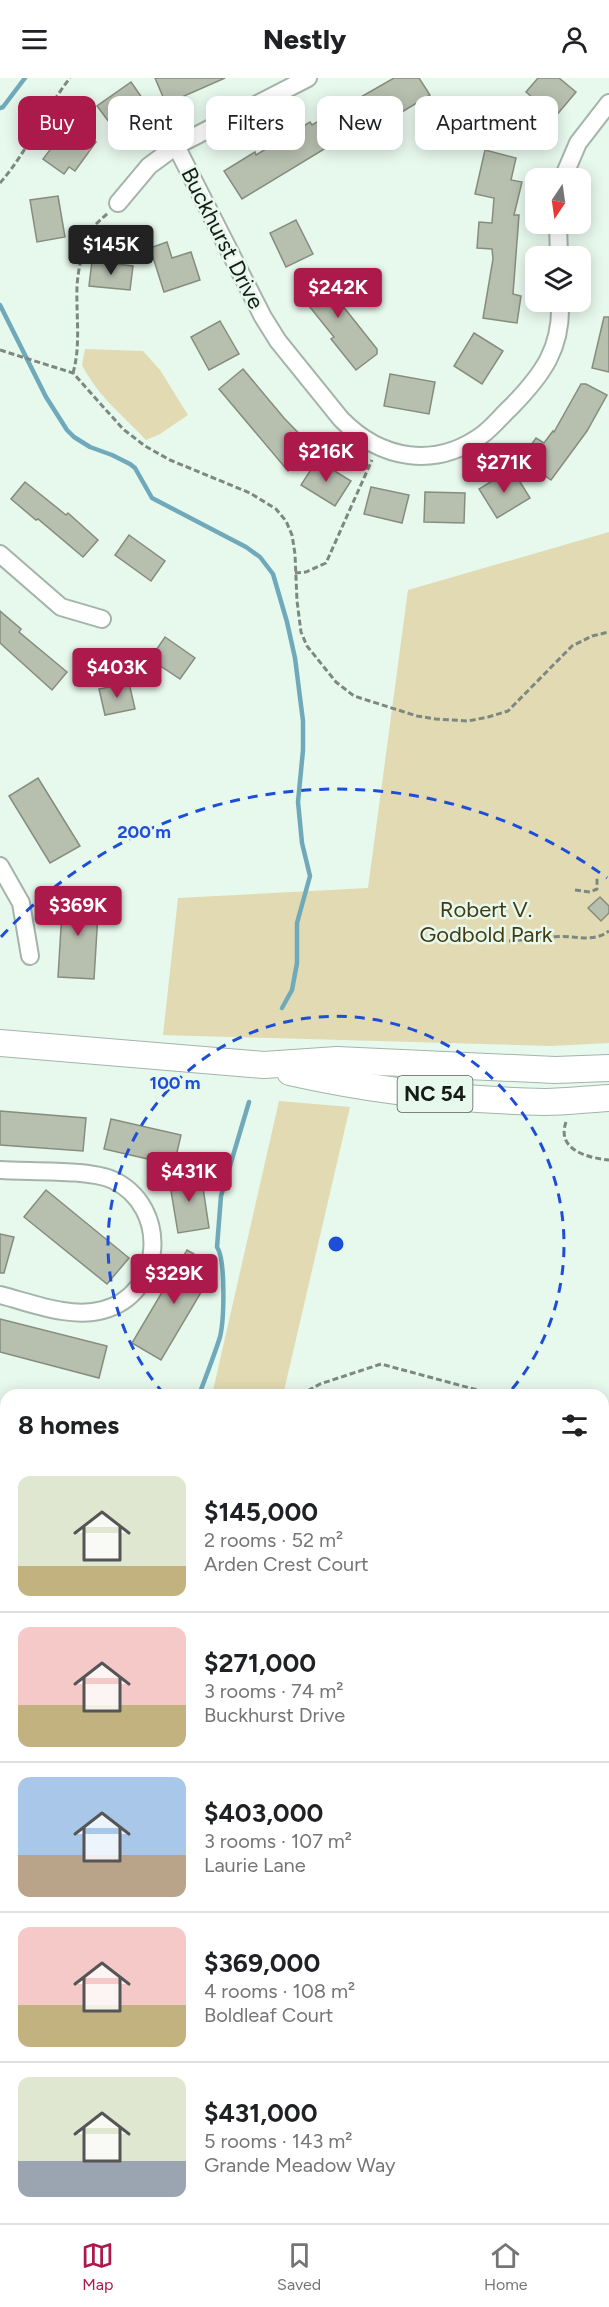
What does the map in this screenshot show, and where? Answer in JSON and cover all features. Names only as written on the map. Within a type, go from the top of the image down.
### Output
[{"type":"main road","name":"NC 54","points":[[0,1043],[264,1065],[337,1060],[555,1070],[609,1068]]},
{"type":"main road","name":"NC 54","points":[[264,1065],[334,1082],[460,1097],[546,1102],[609,1098]]},
{"type":"street","points":[[194,137],[308,78]]},
{"type":"street","points":[[567,168],[578,143],[609,103]]},
{"type":"street","points":[[118,203],[149,166],[171,150]]},
{"type":"street","name":"Buckhurst Drive","points":[[178,150],[263,317],[278,341],[341,420],[377,447],[397,453],[424,456],[450,450],[484,434],[520,398],[551,358],[560,328],[560,312]]},
{"type":"street","points":[[0,554],[60,607],[102,619]]},
{"type":"street","points":[[0,866],[6,885],[21,903],[30,956]]},
{"type":"street","points":[[0,1170],[89,1174],[111,1180],[132,1193],[139,1202],[152,1224],[153,1250],[147,1271],[140,1284],[130,1296],[105,1310],[78,1313],[0,1295]]},
{"type":"path","points":[[0,183],[42,123],[51,102],[70,78]]},
{"type":"path","points":[[73,373],[77,356],[79,273],[83,249],[92,228]]},
{"type":"path","points":[[0,350],[73,373],[123,429],[145,446],[170,460],[250,493],[276,509],[286,521],[292,535],[301,632],[317,661],[336,682],[354,696],[417,716],[468,721],[508,711],[572,646],[592,636],[609,632]]},
{"type":"path","points":[[296,573],[306,572],[326,563],[372,459]]},
{"type":"path","points":[[575,890],[590,892],[597,889],[597,877]]},
{"type":"path","points":[[509,941],[536,940],[554,936],[594,938],[609,931]]},
{"type":"path","points":[[568,1118],[563,1130],[570,1146],[589,1158],[609,1160]]},
{"type":"path","points":[[311,1389],[381,1364],[474,1389]]},
{"type":"green space","points":[[85,349],[143,351],[160,370],[188,415],[160,434],[146,440],[104,397],[89,377],[82,365]]},
{"type":"green space","name":"Robert V. Godbold Park","points":[[609,532],[609,1043],[551,1046],[163,1035],[178,898],[368,888],[408,590]]},
{"type":"green space","points":[[279,1101],[350,1107],[284,1389],[213,1389]]},
{"type":"building","points":[[155,78],[225,78],[184,96],[163,96]]},
{"type":"building","points":[[394,78],[419,78],[430,95],[415,96],[415,104],[403,111],[403,96],[363,96]]},
{"type":"building","points":[[538,78],[559,78],[576,92],[558,113],[558,96],[531,96],[526,92]]},
{"type":"building","points":[[131,82],[141,96],[111,96]]},
{"type":"building","points":[[108,98],[108,121],[97,106]]},
{"type":"building","points":[[310,122],[312,125],[317,122],[317,150],[323,150],[242,199],[224,171],[255,152],[256,155],[264,150],[305,150],[305,125]]},
{"type":"building","points":[[50,150],[90,150],[75,171],[69,167],[64,174],[43,159]]},
{"type":"building","points":[[485,150],[516,158],[511,180],[522,182],[514,215],[519,215],[513,294],[521,296],[517,323],[483,318],[493,259],[492,249],[477,248],[479,222],[492,223],[494,198],[475,194]]},
{"type":"building","points":[[58,196],[65,237],[37,242],[30,200]]},
{"type":"building","points":[[296,220],[313,254],[286,267],[270,233]]},
{"type":"building","points":[[167,242],[172,258],[191,252],[200,280],[164,292],[150,248]]},
{"type":"building","points":[[92,261],[133,266],[130,290],[89,286]]},
{"type":"building","points":[[323,270],[348,300],[342,305],[377,349],[377,354],[356,370],[331,339],[334,337],[297,291]]},
{"type":"building","points":[[604,317],[609,317],[609,372],[592,368]]},
{"type":"building","points":[[220,321],[239,354],[209,370],[191,337]]},
{"type":"building","points":[[474,333],[503,351],[482,384],[454,366]]},
{"type":"building","points":[[243,369],[284,418],[313,448],[288,471],[219,389]]},
{"type":"building","points":[[390,374],[435,382],[429,414],[384,406]]},
{"type":"building","points":[[581,384],[586,384],[607,395],[587,431],[551,480],[521,459],[536,438],[544,443],[554,432]]},
{"type":"building","points":[[317,460],[351,481],[335,506],[301,485]]},
{"type":"building","points":[[512,469],[530,498],[497,518],[479,489]]},
{"type":"building","points":[[25,482],[66,515],[68,513],[98,540],[83,557],[11,499]]},
{"type":"building","points":[[371,487],[409,495],[402,523],[364,514]]},
{"type":"building","points":[[425,492],[465,493],[464,523],[424,522]]},
{"type":"building","points":[[129,535],[165,561],[151,581],[115,555]]},
{"type":"building","points":[[0,611],[21,629],[19,632],[67,672],[52,690],[0,643]]},
{"type":"building","points":[[165,637],[195,658],[180,679],[150,659]]},
{"type":"building","points":[[129,683],[135,709],[105,715],[99,689]]},
{"type":"building","points":[[38,778],[80,846],[50,863],[9,796]]},
{"type":"building","points":[[63,895],[99,897],[94,979],[58,977]]},
{"type":"building","points":[[600,897],[609,906],[609,913],[601,921],[588,908]]},
{"type":"building","points":[[0,1111],[86,1118],[83,1151],[0,1145]]},
{"type":"building","points":[[111,1119],[181,1135],[174,1165],[104,1149]]},
{"type":"building","points":[[201,1174],[209,1228],[178,1233],[169,1179]]},
{"type":"building","points":[[46,1190],[129,1258],[107,1284],[24,1217]]},
{"type":"building","points":[[0,1234],[14,1237],[4,1273],[0,1273]]},
{"type":"building","points":[[187,1250],[216,1267],[161,1360],[132,1343]]},
{"type":"building","points":[[0,1319],[107,1346],[99,1378],[0,1352]]},
{"type":"waterway","points":[[0,108],[25,78]]},
{"type":"waterway","points":[[0,305],[46,397],[74,437],[90,447],[130,464],[135,468],[152,498],[246,547],[260,557],[273,574],[295,658],[303,721],[298,802],[302,843],[310,876],[297,923],[297,963],[292,990],[282,1008]]},
{"type":"waterway","points":[[201,1389],[218,1344],[221,1329],[223,1277],[217,1247],[221,1196],[249,1102]]}]
